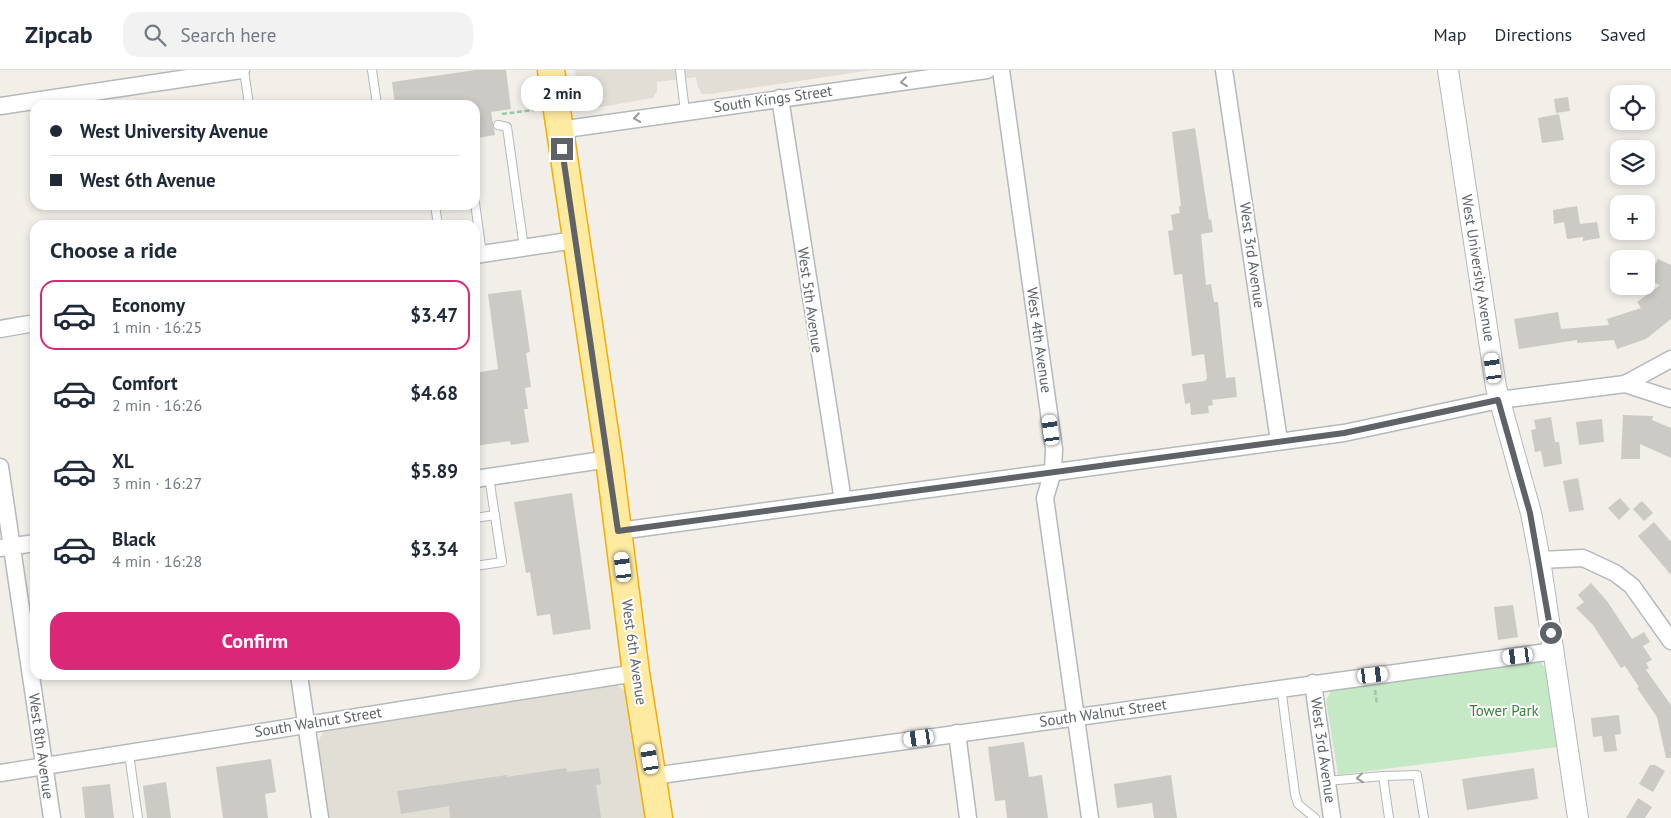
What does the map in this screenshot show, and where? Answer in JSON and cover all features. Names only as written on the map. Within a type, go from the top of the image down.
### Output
[{"type":"highway","name":"West 6th Avenue","points":[[551,70],[609,459],[636,673],[659,818]]},
{"type":"street","points":[[40,100],[243,70]]},
{"type":"street","name":"South Kings Street","points":[[560,130],[986,70]]},
{"type":"street","name":"West 4th Avenue","points":[[1001,70],[1054,449],[1053,471],[1045,498],[1090,818]]},
{"type":"street","name":"West 3rd Avenue","points":[[1224,70],[1279,441]]},
{"type":"street","name":"West University Avenue","points":[[1448,70],[1498,400],[1530,513],[1540,560],[1578,818]]},
{"type":"street","name":"West 5th Avenue","points":[[780,98],[842,501]]},
{"type":"street","points":[[0,106],[30,102]]},
{"type":"street","points":[[480,255],[575,240]]},
{"type":"street","points":[[0,329],[30,324]]},
{"type":"street","points":[[618,531],[1344,433],[1498,400],[1625,384],[1671,359]]},
{"type":"street","points":[[1625,384],[1671,399]]},
{"type":"street","points":[[482,478],[609,459]]},
{"type":"street","name":"West 8th Avenue","points":[[0,467],[6,547],[52,818]]},
{"type":"street","points":[[6,547],[30,544]]},
{"type":"street","points":[[1540,560],[1583,558],[1615,573],[1632,586],[1671,641]]},
{"type":"street","name":"South Walnut Street","points":[[653,776],[1281,687],[1554,651]]},
{"type":"street","name":"South Walnut Street","points":[[0,773],[636,673]]},
{"type":"street","points":[[300,680],[320,818]]},
{"type":"street","name":"West 3rd Avenue","points":[[1312,683],[1332,818]]},
{"type":"street","points":[[956,733],[968,818]]},
{"type":"lane","points":[[243,70],[248,100]]},
{"type":"lane","points":[[372,70],[376,100]]},
{"type":"lane","points":[[680,70],[685,111]]},
{"type":"lane","points":[[498,124],[507,127],[524,248]]},
{"type":"lane","points":[[480,565],[502,562],[495,515],[482,478]]},
{"type":"lane","points":[[480,517],[495,515]]},
{"type":"lane","points":[[1281,687],[1295,794],[1298,804],[1315,818]]},
{"type":"lane","points":[[128,754],[138,818]]},
{"type":"lane","points":[[1327,781],[1416,775],[1424,818]]},
{"type":"lane","points":[[1383,776],[1390,818]]},
{"type":"path","points":[[497,115],[533,110],[536,107]]},
{"type":"shaded area","points":[[575,70],[872,70],[711,94],[702,94],[696,77],[657,82],[657,91],[653,98],[589,109],[580,104]]},
{"type":"shaded area","points":[[615,685],[628,694],[649,818],[328,818],[318,742],[323,732],[331,728]]},
{"type":"green space","name":"Tower Park","points":[[1540,662],[1546,669],[1557,747],[1338,775],[1326,700],[1332,690]]},
{"type":"building","points":[[476,70],[506,70],[511,109],[491,112],[495,135],[480,138],[480,100],[394,100],[392,82]]},
{"type":"building","points":[[1568,97],[1570,111],[1556,113],[1554,99]]},
{"type":"building","points":[[1559,114],[1564,140],[1542,143],[1538,118]]},
{"type":"building","points":[[1195,128],[1209,220],[1211,219],[1213,232],[1201,234],[1206,285],[1211,284],[1214,302],[1218,302],[1226,378],[1235,377],[1237,397],[1212,400],[1213,405],[1208,406],[1209,413],[1191,415],[1190,403],[1185,404],[1182,384],[1205,381],[1207,378],[1204,354],[1192,356],[1182,274],[1174,275],[1168,231],[1173,230],[1171,215],[1180,213],[1179,206],[1181,206],[1172,132]]},
{"type":"building","points":[[1577,206],[1580,224],[1597,222],[1600,238],[1583,241],[1583,237],[1567,239],[1564,222],[1554,224],[1553,210]]},
{"type":"building","points":[[1658,259],[1671,265],[1671,319],[1646,339],[1617,349],[1614,340],[1577,343],[1577,340],[1519,349],[1514,319],[1558,312],[1561,329],[1609,325],[1607,319],[1641,308],[1637,302],[1646,295],[1655,295],[1655,289],[1660,285],[1655,283],[1655,265]]},
{"type":"building","points":[[521,290],[530,352],[526,353],[531,387],[525,388],[528,409],[524,409],[529,442],[511,445],[510,441],[480,445],[480,372],[498,369],[488,294]]},
{"type":"building","points":[[1623,415],[1653,416],[1652,420],[1671,428],[1671,458],[1640,444],[1640,459],[1621,459]]},
{"type":"building","points":[[1551,417],[1555,442],[1559,442],[1562,464],[1544,467],[1541,451],[1535,452],[1531,430],[1536,429],[1534,420]]},
{"type":"building","points":[[1602,419],[1604,442],[1579,445],[1576,422]]},
{"type":"building","points":[[1578,478],[1584,510],[1569,512],[1563,481]]},
{"type":"building","points":[[572,493],[591,629],[553,635],[550,614],[537,616],[530,572],[526,573],[514,502]]},
{"type":"building","points":[[1620,498],[1630,509],[1619,520],[1608,508]]},
{"type":"building","points":[[1642,501],[1653,513],[1644,521],[1633,509]]},
{"type":"building","points":[[1654,522],[1671,542],[1671,575],[1638,536]]},
{"type":"building","points":[[1591,583],[1607,601],[1632,639],[1644,632],[1650,642],[1643,646],[1652,660],[1646,663],[1649,668],[1646,670],[1671,705],[1671,758],[1666,758],[1657,717],[1637,688],[1639,687],[1625,666],[1621,668],[1593,625],[1576,608],[1584,602],[1578,595]]},
{"type":"building","points":[[1513,605],[1518,637],[1498,640],[1494,607]]},
{"type":"building","points":[[1619,715],[1621,734],[1615,735],[1617,751],[1604,752],[1602,736],[1593,737],[1591,718]]},
{"type":"building","points":[[1024,742],[1029,777],[1042,775],[1048,818],[1007,818],[1005,800],[995,801],[988,747]]},
{"type":"building","points":[[271,759],[276,792],[265,794],[268,818],[223,818],[216,767]]},
{"type":"building","points":[[1650,765],[1655,765],[1665,771],[1653,792],[1639,784]]},
{"type":"building","points":[[566,768],[567,772],[599,768],[601,784],[596,785],[601,818],[450,818],[449,806],[401,814],[397,791]]},
{"type":"building","points":[[1534,768],[1538,799],[1467,810],[1462,779]]},
{"type":"building","points":[[1171,775],[1177,818],[1154,818],[1152,803],[1117,808],[1114,784]]},
{"type":"building","points":[[166,782],[171,818],[147,818],[143,786]]},
{"type":"building","points":[[110,784],[114,818],[85,818],[82,787]]},
{"type":"building","points":[[1638,798],[1652,807],[1645,818],[1626,818]]},
{"type":"route","points":[[562,149],[609,459],[618,531],[1344,433],[1498,400],[1530,513],[1540,560],[1551,633]]}]
